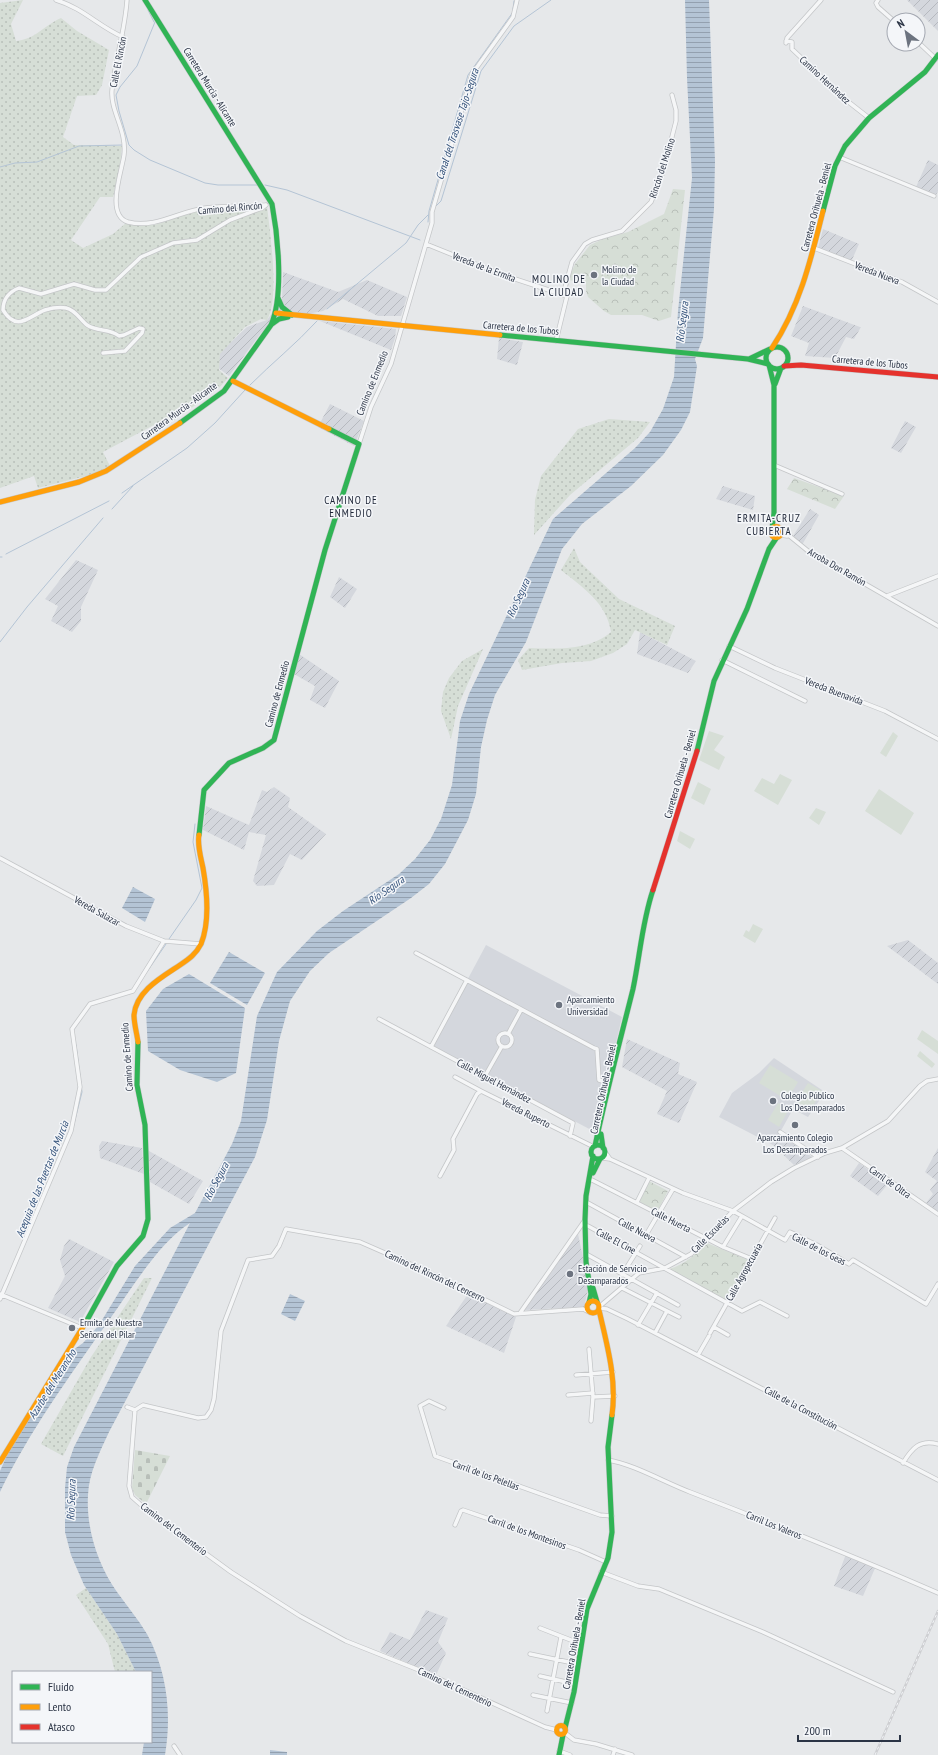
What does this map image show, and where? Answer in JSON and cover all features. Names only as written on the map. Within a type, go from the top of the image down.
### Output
[{"type":"main road","name":"Carretera Murcia - Alicante","points":[[0,502],[78,482],[106,471],[210,402],[224,391],[233,381],[271,325],[276,313],[278,298],[276,225],[269,205],[145,0]]},
{"type":"main road","name":"Carretera Orihuela - Beniel","points":[[771,348],[784,330],[806,276],[839,157],[852,135],[869,118],[918,78],[937,57]]},
{"type":"main road","points":[[278,298],[282,307],[292,315]]},
{"type":"main road","name":"Carretera de los Tubos","points":[[276,313],[703,355],[748,360],[768,365]]},
{"type":"main road","name":"Carretera de los Tubos","points":[[271,325],[279,319],[292,315]]},
{"type":"main road","name":"Carretera Orihuela - Beniel","points":[[784,330],[783,346],[785,351]]},
{"type":"main road","points":[[748,360],[771,348],[779,347],[785,351],[788,358],[774,385]]},
{"type":"main road","points":[[771,348],[766,357],[774,385],[774,513],[772,528],[780,528]]},
{"type":"main road","name":"Carretera de los Tubos","points":[[788,358],[801,365]]},
{"type":"main road","points":[[768,365],[774,369],[782,367]]},
{"type":"main road","name":"Carretera de los Tubos","points":[[782,367],[801,365],[938,377]]},
{"type":"main road","points":[[233,381],[359,444]]},
{"type":"main road","name":"Camino de Enmedio","points":[[0,1462],[31,1408],[47,1386],[82,1328],[117,1265],[137,1247],[145,1234],[148,1220],[145,1125],[137,1085],[138,1042],[134,1016],[136,1003],[145,991],[160,978],[193,957],[201,944],[205,929],[206,905],[205,879],[198,839],[204,790],[229,764],[263,748],[274,740],[326,550],[359,444]]},
{"type":"main road","points":[[771,534],[778,536],[780,528],[774,513]]},
{"type":"main road","name":"Carretera Orihuela - Beniel","points":[[559,1751],[562,1731],[571,1705],[587,1609],[606,1562],[612,1532],[612,1516],[608,1484],[608,1447],[615,1396],[613,1372],[588,1255],[588,1203],[592,1180],[594,1170],[604,1150],[601,1132],[628,1010],[649,902],[694,763],[714,681],[722,660],[747,609],[769,549],[772,528]]},
{"type":"main road","name":"Carretera Orihuela - Beniel","points":[[769,549],[778,536]]},
{"type":"main road","name":"Carretera Orihuela - Beniel","points":[[592,1156],[592,1150],[595,1147],[609,1083],[628,1010]]},
{"type":"main road","points":[[595,1147],[604,1150]]},
{"type":"main road","points":[[588,1304],[593,1301],[599,1306],[590,1313],[588,1304],[591,1294],[586,1262],[586,1196],[592,1156],[601,1158]]},
{"type":"main road","name":"Carretera Orihuela - Beniel","points":[[590,1313],[602,1325]]},
{"type":"street","points":[[56,0],[88,14],[102,26],[123,37]]},
{"type":"street","name":"Calle El Rincón","points":[[125,146],[122,127],[113,101],[112,91],[123,37],[127,0]]},
{"type":"street","name":"Camino de Enmedio","points":[[359,444],[371,407],[388,372],[403,326],[432,223],[432,212],[472,74],[513,17],[517,0]]},
{"type":"street","name":"Camino Hernández","points":[[821,0],[786,42],[792,42],[792,49],[846,100],[869,118]]},
{"type":"street","points":[[878,0],[876,3],[878,7],[886,14]]},
{"type":"street","points":[[926,48],[937,57]]},
{"type":"street","name":"Rincón del Molino","points":[[563,295],[572,262],[585,244],[592,240],[622,231],[651,202],[663,172],[676,120],[676,106],[672,95]]},
{"type":"street","name":"Camino del Rincón","points":[[125,146],[116,196],[117,210],[128,222],[154,223],[205,208],[269,205]]},
{"type":"street","points":[[839,157],[934,196]]},
{"type":"street","points":[[103,353],[125,351],[142,333],[143,329],[139,328],[119,336],[114,332],[87,325],[72,310],[61,308],[44,310],[30,319],[16,321],[3,310],[5,300],[13,290],[19,288],[42,294],[74,284],[95,290],[106,290],[141,257],[173,243],[202,238],[230,220],[269,205]]},
{"type":"street","name":"Vereda de la Ermita","points":[[426,244],[503,275],[563,295]]},
{"type":"street","name":"Vereda Nueva","points":[[814,248],[902,282],[938,302]]},
{"type":"street","points":[[556,340],[567,296],[563,295]]},
{"type":"street","points":[[774,466],[842,494]]},
{"type":"street","name":"Arroba Don Ramón","points":[[780,528],[788,536],[832,565],[938,626]]},
{"type":"street","points":[[778,536],[788,536]]},
{"type":"street","points":[[887,596],[938,576]]},
{"type":"street","name":"Vereda Buenavida","points":[[729,646],[775,668],[885,711],[938,739]]},
{"type":"street","points":[[722,660],[805,701]]},
{"type":"street","name":"Vereda Salazar","points":[[0,858],[126,926],[164,941],[201,944]]},
{"type":"street","points":[[82,1328],[1,1296],[71,1131],[80,1087],[72,1029],[90,1004],[133,990],[164,941]]},
{"type":"street","points":[[416,953],[597,1049],[599,1080],[609,1083]]},
{"type":"street","points":[[431,1047],[467,980]]},
{"type":"street","points":[[508,1034],[521,1010]]},
{"type":"street","name":"Calle Miguel Hernández","points":[[379,1019],[573,1123],[570,1136]]},
{"type":"street","points":[[502,1046],[498,1041],[499,1037],[502,1034],[508,1034]]},
{"type":"street","points":[[502,1046],[508,1045],[511,1042],[511,1037],[508,1034]]},
{"type":"street","points":[[485,1076],[502,1046]]},
{"type":"street","name":"Vereda Ruperto","points":[[455,1077],[570,1136]]},
{"type":"street","name":"Calle Escuelas","points":[[665,1268],[686,1257],[707,1239],[732,1211],[771,1182],[794,1168],[842,1148],[888,1121],[920,1086],[927,1081],[938,1079]]},
{"type":"street","points":[[440,1176],[454,1150],[453,1139],[477,1094],[481,1091]]},
{"type":"street","points":[[780,1132],[818,1157]]},
{"type":"street","points":[[570,1136],[595,1147]]},
{"type":"street","name":"Carril de Oltra","points":[[842,1148],[938,1214]]},
{"type":"street","points":[[604,1150],[610,1159]]},
{"type":"street","points":[[601,1158],[610,1159]]},
{"type":"street","name":"Calle de los Geas","points":[[610,1159],[673,1189],[732,1211],[785,1240],[790,1232],[849,1264],[853,1260],[926,1304],[938,1284]]},
{"type":"street","points":[[637,1202],[649,1178]]},
{"type":"street","name":"Calle Huerta","points":[[592,1180],[723,1247],[752,1258]]},
{"type":"street","points":[[646,1235],[673,1189]]},
{"type":"street","name":"Calle Nueva","points":[[588,1203],[686,1257]]},
{"type":"street","points":[[723,1247],[742,1216]]},
{"type":"street","name":"Calle Agropecuaria","points":[[698,1355],[767,1231],[776,1218]]},
{"type":"street","points":[[520,1313],[558,1261],[585,1220]]},
{"type":"street","name":"Calle El Cine","points":[[588,1226],[742,1311],[760,1302],[787,1316]]},
{"type":"street","name":"Camino del Rincón del Cencerro","points":[[135,1410],[143,1405],[198,1418],[206,1418],[209,1414],[214,1399],[221,1331],[248,1260],[272,1256],[279,1246],[286,1229],[360,1242],[424,1270],[514,1314],[583,1309]]},
{"type":"street","points":[[578,1229],[585,1232]]},
{"type":"street","points":[[622,1275],[640,1246]]},
{"type":"street","points":[[588,1255],[678,1305]]},
{"type":"street","points":[[599,1306],[641,1271],[665,1268]]},
{"type":"street","points":[[622,1288],[679,1317]]},
{"type":"street","points":[[638,1324],[657,1293]]},
{"type":"street","points":[[588,1304],[583,1309],[590,1313]]},
{"type":"street","name":"Calle de la Constitución","points":[[599,1306],[638,1324],[938,1480]]},
{"type":"street","points":[[655,1333],[667,1311]]},
{"type":"street","points":[[714,1327],[728,1335]]},
{"type":"street","points":[[589,1349],[593,1395],[591,1421]]},
{"type":"street","points":[[576,1375],[613,1372]]},
{"type":"street","points":[[568,1395],[615,1396]]},
{"type":"street","name":"Carril de los Pelellas","points":[[444,1408],[429,1401],[420,1406],[435,1456],[600,1515],[612,1516]]},
{"type":"street","points":[[127,1407],[135,1410]]},
{"type":"street","name":"Camino del Cementerio","points":[[135,1410],[129,1491],[132,1497],[150,1513],[231,1572],[300,1616],[340,1638],[424,1672],[545,1727],[562,1731]]},
{"type":"street","points":[[903,1463],[913,1447],[922,1442],[930,1441],[938,1444]]},
{"type":"street","name":"Carril Los Valeros","points":[[608,1460],[622,1462],[674,1486],[855,1557],[938,1593]]},
{"type":"street","name":"Carril de los Montesinos","points":[[455,1525],[461,1511],[469,1511],[606,1562]]},
{"type":"street","points":[[601,1572],[638,1586],[659,1589],[763,1632],[893,1692]]},
{"type":"street","points":[[540,1628],[581,1644]]},
{"type":"street","points":[[547,1711],[561,1637]]},
{"type":"street","points":[[530,1654],[578,1664]]},
{"type":"street","points":[[540,1676],[575,1684]]},
{"type":"street","points":[[533,1695],[571,1705]]},
{"type":"street","points":[[562,1731],[571,1738],[615,1749],[632,1755]]},
{"type":"street","points":[[174,1746],[180,1755]]},
{"type":"street","points":[[613,1755],[615,1749]]},
{"type":"street","points":[[559,1751],[570,1755]]},
{"type":"shaded area","points":[[907,0],[938,0],[938,31],[926,19],[926,12],[919,12]]},
{"type":"shaded area","points":[[928,160],[938,165],[938,191],[936,195],[916,187]]},
{"type":"shaded area","points":[[823,229],[859,244],[851,262],[818,248]]},
{"type":"shaded area","points":[[283,272],[338,292],[367,280],[407,297],[401,316],[378,316],[343,299],[323,311],[281,319],[261,333],[229,376],[217,367],[217,355],[247,327],[267,320],[282,300]]},
{"type":"shaded area","points":[[803,306],[861,327],[854,339],[846,337],[835,358],[805,356],[809,343],[791,336]]},
{"type":"shaded area","points":[[320,321],[396,329],[395,338],[391,350]]},
{"type":"shaded area","points":[[499,338],[523,342],[517,365],[497,359]]},
{"type":"shaded area","points":[[330,404],[364,421],[354,446],[318,427]]},
{"type":"shaded area","points":[[905,421],[916,427],[901,453],[891,448]]},
{"type":"shaded area","points":[[723,486],[755,496],[753,510],[716,499]]},
{"type":"shaded area","points":[[810,509],[819,515],[802,545],[793,536]]},
{"type":"shaded area","points":[[76,560],[98,570],[81,607],[81,621],[72,632],[51,621],[58,606],[45,599]]},
{"type":"shaded area","points":[[339,577],[357,589],[345,608],[330,597]]},
{"type":"shaded area","points":[[640,632],[696,661],[688,673],[637,654]]},
{"type":"shaded area","points":[[299,654],[339,681],[325,708],[310,700],[315,686],[294,674]]},
{"type":"shaded area","points":[[274,787],[290,798],[288,807],[326,834],[302,860],[290,854],[274,885],[257,886],[253,881],[266,835],[249,832],[244,850],[203,830],[206,806],[249,825],[262,790],[267,792]]},
{"type":"shaded area","points":[[908,940],[938,963],[938,984],[887,946]]},
{"type":"shaded area","points":[[486,945],[622,1017],[595,1132],[432,1046]]},
{"type":"shaded area","points":[[627,1039],[680,1063],[678,1074],[697,1082],[679,1123],[657,1114],[667,1091],[622,1067]]},
{"type":"shaded area","name":"Colegio Público Los Desamparados","points":[[774,1058],[825,1092],[808,1117],[793,1109],[773,1145],[719,1117],[732,1093],[759,1073]]},
{"type":"shaded area","points":[[780,1133],[812,1157],[794,1165],[773,1145]]},
{"type":"shaded area","points":[[102,1141],[142,1148],[144,1174],[100,1158],[99,1146]]},
{"type":"shaded area","points":[[938,1148],[938,1212],[926,1203],[933,1194],[930,1190],[937,1181],[925,1172]]},
{"type":"shaded area","points":[[149,1151],[203,1181],[189,1204],[150,1182]]},
{"type":"shaded area","points":[[859,1163],[888,1184],[878,1196],[850,1176]]},
{"type":"shaded area","points":[[578,1234],[589,1285],[584,1307],[524,1310]]},
{"type":"shaded area","points":[[69,1239],[114,1262],[80,1322],[48,1308],[65,1276],[60,1260],[64,1246]]},
{"type":"shaded area","points":[[468,1294],[516,1317],[504,1353],[446,1326]]},
{"type":"shaded area","points":[[846,1554],[876,1566],[863,1596],[834,1586]]},
{"type":"shaded area","points":[[426,1610],[448,1618],[438,1642],[446,1653],[436,1675],[380,1651],[390,1632],[410,1640]]},
{"type":"green space","points":[[23,0],[11,24],[16,41],[29,38],[61,18],[77,31],[109,50],[102,85],[96,95],[77,96],[63,137],[74,145],[122,146],[120,165],[113,197],[100,197],[71,240],[83,248],[113,234],[126,223],[154,225],[200,210],[267,206],[274,282],[271,310],[267,320],[261,319],[245,327],[220,354],[219,370],[228,378],[219,388],[172,422],[167,418],[103,452],[110,466],[90,475],[38,488],[34,476],[0,488],[0,3]]},
{"type":"green space","points":[[673,189],[685,190],[671,317],[659,321],[642,315],[611,315],[588,297],[586,283],[568,280],[575,264],[590,245],[603,239],[628,232],[664,214]]},
{"type":"green space","points":[[609,419],[650,422],[638,438],[570,495],[534,535],[535,500],[541,476],[578,429]]},
{"type":"green space","points":[[794,478],[844,496],[835,509],[787,489]]},
{"type":"green space","points":[[574,548],[580,562],[619,599],[675,626],[667,645],[635,630],[627,644],[613,653],[591,661],[562,663],[522,670],[518,660],[529,648],[550,649],[583,646],[593,643],[611,632],[609,622],[599,604],[585,589],[561,570]]},
{"type":"green space","points":[[483,649],[458,706],[451,739],[441,711],[443,692],[449,678],[462,661]]},
{"type":"green space","points":[[709,731],[724,736],[714,750],[725,757],[719,770],[699,760]]},
{"type":"green space","points":[[893,732],[898,736],[886,757],[880,753]]},
{"type":"green space","points":[[780,774],[792,780],[778,805],[754,791],[762,778],[774,784]]},
{"type":"green space","points":[[698,782],[711,789],[704,805],[691,798]]},
{"type":"green space","points":[[879,789],[914,813],[901,835],[865,811]]},
{"type":"green space","points":[[816,808],[826,812],[819,825],[809,818]]},
{"type":"green space","points":[[680,831],[695,839],[690,849],[677,841]]},
{"type":"green space","points":[[753,924],[763,929],[755,943],[743,936],[746,930],[749,932]]},
{"type":"green space","points":[[922,1030],[938,1041],[938,1054],[917,1039]]},
{"type":"green space","points":[[920,1051],[935,1064],[932,1068],[917,1056]]},
{"type":"green space","points":[[770,1065],[798,1082],[787,1100],[759,1083]]},
{"type":"green space","points":[[808,1083],[822,1091],[810,1111],[796,1102]]},
{"type":"green space","points":[[778,1103],[789,1109],[779,1127],[768,1120]]},
{"type":"green space","points":[[649,1181],[668,1191],[657,1212],[639,1202]]},
{"type":"green space","points":[[707,1243],[748,1260],[726,1300],[669,1269],[685,1262]]},
{"type":"green space","points":[[144,1278],[152,1278],[63,1456],[41,1444],[91,1357]]},
{"type":"green space","points":[[135,1450],[170,1456],[146,1504],[135,1495],[132,1488]]},
{"type":"green space","points":[[86,1588],[117,1634],[136,1671],[115,1671],[108,1644],[76,1595]]},
{"type":"water","points":[[685,0],[709,0],[715,161],[714,209],[703,338],[695,359],[697,366],[690,412],[681,430],[663,455],[631,486],[582,524],[562,549],[526,642],[495,695],[487,720],[481,747],[476,794],[468,820],[445,864],[429,884],[411,898],[329,953],[310,971],[290,1001],[279,1041],[267,1120],[255,1157],[109,1432],[90,1478],[88,1495],[89,1521],[91,1534],[99,1558],[110,1581],[147,1634],[154,1648],[166,1693],[168,1724],[165,1755],[142,1755],[144,1743],[152,1743],[152,1671],[136,1671],[117,1634],[84,1585],[71,1555],[65,1532],[65,1488],[67,1467],[74,1447],[190,1223],[166,1243],[135,1283],[50,1405],[11,1470],[0,1492],[0,1471],[11,1446],[73,1350],[83,1343],[99,1325],[135,1266],[170,1228],[195,1213],[232,1144],[241,1121],[257,1016],[277,972],[317,931],[343,911],[399,874],[415,859],[430,840],[441,819],[452,785],[460,721],[469,694],[553,519],[635,448],[650,432],[663,409],[674,377],[678,311],[692,178]]},
{"type":"water","points":[[133,887],[155,899],[145,922],[122,908]]},
{"type":"water","points":[[229,952],[265,973],[247,1005],[210,983]]},
{"type":"water","points":[[189,974],[245,1008],[236,1073],[217,1082],[180,1070],[148,1051],[146,1011],[163,989]]},
{"type":"water","points":[[290,1294],[305,1301],[295,1321],[281,1314]]},
{"type":"water","points":[[270,1750],[287,1752],[287,1755],[270,1755]]},
{"type":"waterway","name":"Canal del Trasvase Tajo-Segura","points":[[436,206],[441,201],[481,71],[514,26],[551,0]]},
{"type":"waterway","name":"Canal del Trasvase Tajo-Segura","points":[[513,9],[514,1]]},
{"type":"waterway","points":[[148,10],[154,22]]},
{"type":"waterway","name":"Canal del Trasvase Tajo-Segura","points":[[428,222],[429,211],[468,75],[513,12]]},
{"type":"waterway","points":[[155,22],[137,66],[120,87],[116,95],[129,145],[150,160],[205,183],[218,185],[257,185]]},
{"type":"waterway","points":[[0,167],[15,163],[37,162],[79,146],[123,145]]},
{"type":"waterway","points":[[265,185],[287,190],[420,240]]},
{"type":"waterway","name":"Canal del Trasvase Tajo-Segura","points":[[327,309],[406,243],[418,225],[428,215]]},
{"type":"waterway","name":"Canal del Trasvase Tajo-Segura","points":[[250,385],[301,338],[317,321]]},
{"type":"waterway","points":[[122,493],[187,448],[215,423],[245,390]]},
{"type":"waterway","points":[[112,509],[133,486]]},
{"type":"waterway","points":[[6,554],[109,501]]},
{"type":"waterway","points":[[0,642],[27,607],[103,518]]},
{"type":"waterway","name":"Acequia de las Puertas de Murcia","points":[[169,939],[196,900],[202,888],[193,842],[195,824]]},
{"type":"waterway","name":"Acequia de las Puertas de Murcia","points":[[142,979],[166,944]]},
{"type":"waterway","name":"Acequia de las Puertas de Murcia","points":[[73,1128],[82,1092],[76,1045]]},
{"type":"railway","points":[[875,1755],[938,1611]]},
{"type":"traffic: fast","points":[[145,0],[272,204],[278,248],[279,282],[275,312],[271,325],[224,391],[180,423]]},
{"type":"traffic: fast","points":[[823,211],[835,166],[845,146],[869,118],[925,72],[938,55]]},
{"type":"traffic: fast","points":[[278,298],[282,307],[292,315]]},
{"type":"traffic: fast","points":[[272,324],[279,319],[288,317]]},
{"type":"traffic: fast","points":[[500,335],[748,359],[768,364]]},
{"type":"traffic: fast","points":[[777,347],[785,350],[788,358],[785,366],[777,369],[769,366],[766,358],[769,350],[777,347]]},
{"type":"traffic: fast","points":[[749,359],[770,349]]},
{"type":"traffic: fast","points":[[769,365],[774,385],[774,513],[772,528]]},
{"type":"traffic: fast","points":[[775,384],[781,368]]},
{"type":"traffic: fast","points":[[199,835],[204,790],[229,763],[263,748],[274,740],[325,550],[359,444],[329,429]]},
{"type":"traffic: fast","points":[[697,751],[714,681],[747,609],[769,549],[777,537]]},
{"type":"traffic: fast","points":[[595,1146],[608,1087],[633,989],[649,902],[653,890]]},
{"type":"traffic: fast","points":[[86,1322],[117,1266],[143,1236],[148,1219],[145,1125],[137,1085],[138,1042]]},
{"type":"traffic: fast","points":[[601,1134],[603,1148]]},
{"type":"traffic: fast","points":[[598,1145],[603,1147],[605,1152],[603,1157],[598,1159],[593,1157],[591,1152],[593,1147],[598,1145]]},
{"type":"traffic: fast","points":[[589,1303],[591,1294],[586,1262],[585,1220],[586,1196],[593,1156]]},
{"type":"traffic: fast","points":[[593,1173],[600,1159]]},
{"type":"traffic: fast","points":[[593,1288],[597,1302]]},
{"type":"traffic: fast","points":[[565,1728],[574,1692],[587,1609],[608,1558],[612,1532],[608,1447],[612,1415]]},
{"type":"traffic: fast","points":[[559,1755],[563,1735]]},
{"type":"traffic: slow","points":[[772,348],[790,316],[804,282],[823,211]]},
{"type":"traffic: slow","points":[[276,313],[500,335]]},
{"type":"traffic: slow","points":[[233,381],[329,429]]},
{"type":"traffic: slow","points":[[0,502],[79,482],[106,471],[180,423]]},
{"type":"traffic: slow","points":[[774,527],[778,527],[780,528],[781,532],[780,536],[774,537],[771,534],[771,530],[774,527]]},
{"type":"traffic: slow","points":[[138,1042],[134,1015],[136,1006],[140,999],[158,980],[192,956],[199,948],[204,935],[207,906],[199,847],[199,835]]},
{"type":"traffic: slow","points":[[591,1301],[595,1301],[599,1307],[595,1313],[591,1313],[587,1309],[587,1305],[591,1301]]},
{"type":"traffic: slow","points":[[599,1310],[612,1375],[612,1415]]},
{"type":"traffic: slow","points":[[0,1462],[86,1322]]},
{"type":"traffic: slow","points":[[559,1726],[563,1726],[565,1730],[563,1734],[559,1734],[557,1732],[557,1728],[559,1726]]},
{"type":"traffic: jam","points":[[784,366],[801,365],[938,377]]},
{"type":"traffic: jam","points":[[653,890],[697,751]]},
{"type":"place","name":"Molino de la Ciudad","points":[[594,275]]},
{"type":"place","name":"Aparcamiento Universidad","points":[[559,1005]]},
{"type":"place","name":"Colegio Público Los Desamparados","points":[[773,1101]]},
{"type":"place","name":"Aparcamiento Colegio Los Desamparados","points":[[795,1125]]},
{"type":"place","name":"Estación de Servicio Desamparados","points":[[570,1274]]},
{"type":"place","name":"Ermita de Nuestra Señora del Pilar","points":[[72,1328]]},
{"type":"district","name":"MOLINO DE LA CIUDAD","points":[[559,285]]},
{"type":"district","name":"CAMINO DE ENMEDIO","points":[[351,506]]},
{"type":"district","name":"ERMITA-CRUZ CUBIERTA","points":[[769,524]]},
{"type":"water label","name":"Río Segura","points":[[682,322]]},
{"type":"water label","name":"Río Segura","points":[[518,598]]},
{"type":"water label","name":"Río Segura","points":[[386,890]]},
{"type":"water label","name":"Río Segura","points":[[216,1181]]},
{"type":"water label","name":"Azarbe del Merancho","points":[[52,1384]]},
{"type":"water label","name":"Río Segura","points":[[71,1500]]}]
